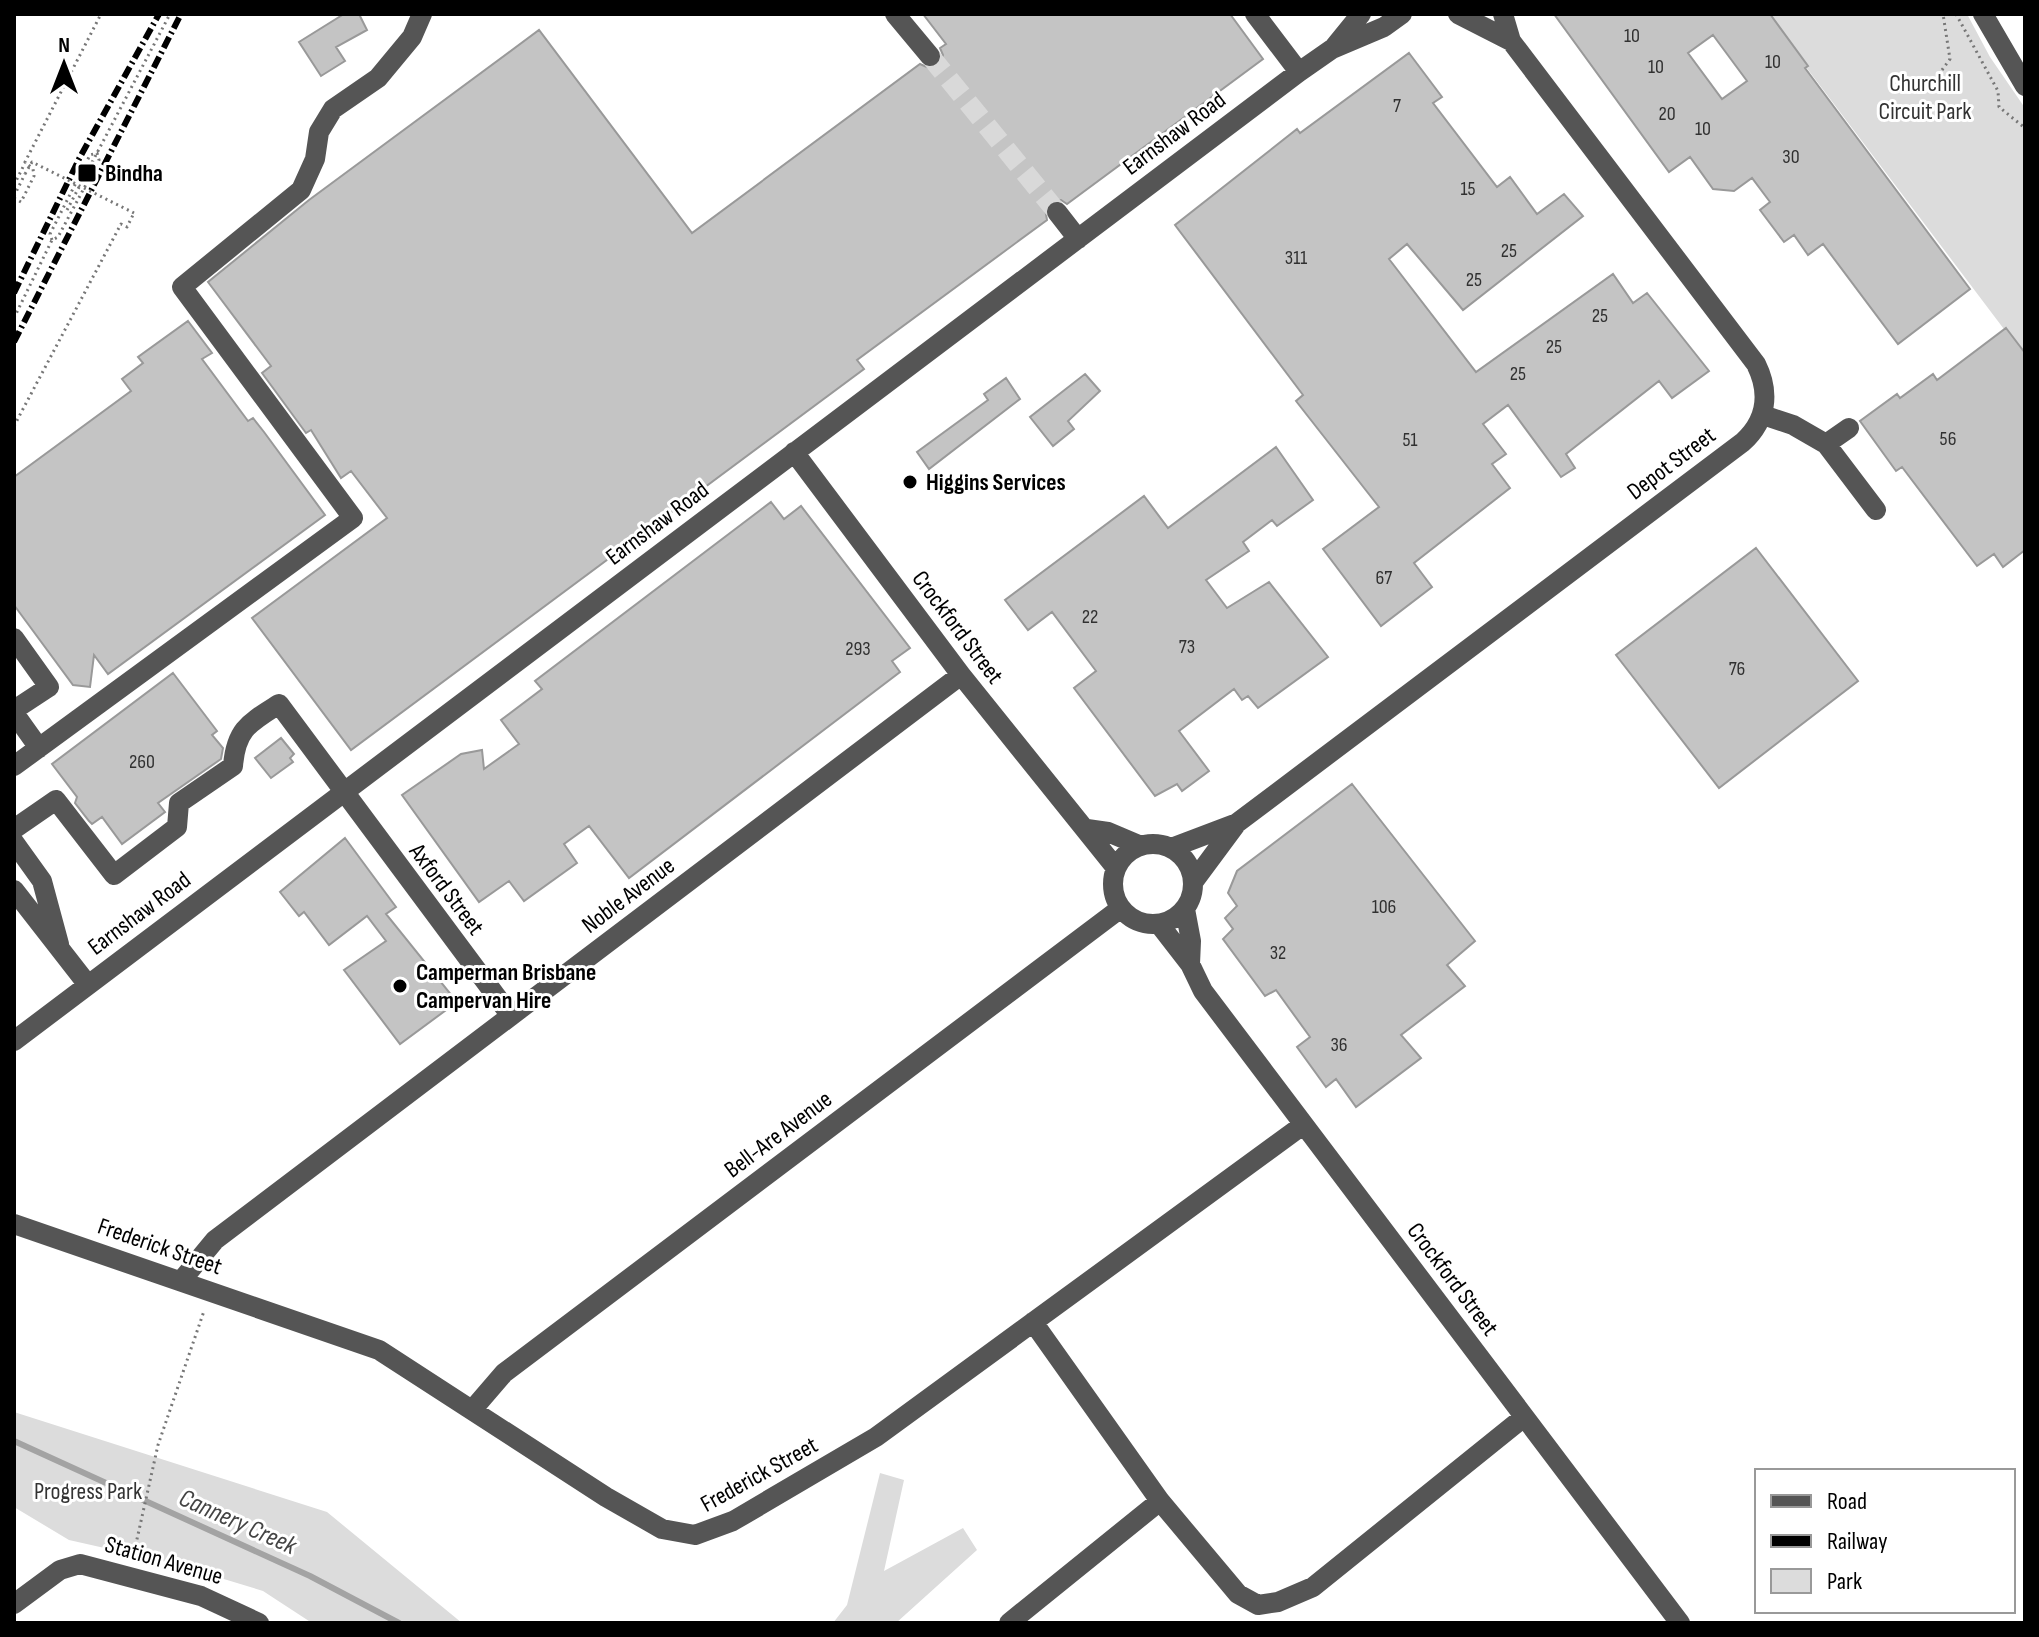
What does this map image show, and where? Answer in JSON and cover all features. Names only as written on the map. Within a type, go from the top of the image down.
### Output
[{"type":"street","points":[[14,766],[353,518],[182,287],[301,190],[315,159],[319,132],[333,109],[378,78],[412,37],[422,14]]},
{"type":"street","points":[[895,14],[930,56]]},
{"type":"street","points":[[1255,14],[1299,72]]},
{"type":"street","name":"Earnshaw Road","points":[[1332,49],[1361,14]]},
{"type":"street","name":"Earnshaw Road","points":[[14,1041],[1299,72],[1332,49],[1384,27],[1402,14]]},
{"type":"street","points":[[1458,14],[1511,41]]},
{"type":"street","points":[[1503,14],[1511,41],[1756,364],[1765,390],[1763,415],[1793,425],[1826,444],[1876,510]]},
{"type":"street","points":[[1983,14],[2025,86]]},
{"type":"street","points":[[1057,212],[1078,239]]},
{"type":"street","name":"Depot Street","points":[[1171,848],[1237,823],[1743,442],[1759,425],[1763,415]]},
{"type":"street","points":[[1826,444],[1849,428]]},
{"type":"street","name":"Crockford Street","points":[[794,452],[961,675],[1116,868]]},
{"type":"street","points":[[14,638],[49,687],[14,712],[39,748]]},
{"type":"street","name":"Noble Avenue","points":[[181,1281],[215,1240],[961,675]]},
{"type":"street","name":"Axford Street","points":[[14,829],[56,800],[114,875],[177,827],[179,803],[233,766],[235,745],[246,725],[279,704],[511,1016]]},
{"type":"street","name":"Depot Street","points":[[1194,881],[1237,823]]},
{"type":"street","points":[[1087,829],[1108,832],[1141,846],[1171,848],[1187,861],[1194,881],[1185,909],[1159,924],[1138,921],[1121,908],[1113,889],[1116,868],[1122,858],[1141,846]]},
{"type":"street","points":[[14,842],[42,881],[61,951]]},
{"type":"street","points":[[14,890],[88,985]]},
{"type":"street","name":"Bell-Are Avenue","points":[[473,1409],[504,1373],[1121,908]]},
{"type":"street","name":"Crockford Street","points":[[1185,909],[1191,941],[1190,964]]},
{"type":"street","name":"Crockford Street","points":[[1159,924],[1190,964],[1203,991],[1680,1623]]},
{"type":"street","name":"Frederick Street","points":[[14,1224],[379,1350],[651,1522],[673,1533],[695,1535],[733,1521],[876,1437],[1303,1125]]},
{"type":"street","points":[[1033,1322],[1160,1501],[1238,1594],[1258,1605],[1278,1602],[1313,1587],[1524,1417]]},
{"type":"street","points":[[1009,1623],[1160,1501]]},
{"type":"street","name":"Station Avenue","points":[[14,1604],[60,1570],[80,1564],[201,1596],[259,1623]]},
{"type":"path","points":[[14,185],[101,14]]},
{"type":"path","points":[[61,213],[67,210],[170,14]]},
{"type":"path","points":[[1942,70],[1950,59],[1943,14]]},
{"type":"path","points":[[1956,14],[1998,91],[1999,107],[2025,128]]},
{"type":"path","points":[[52,240],[50,234],[90,155],[97,153]]},
{"type":"path","points":[[14,318],[52,240],[58,237],[99,160],[97,153]]},
{"type":"path","points":[[14,426],[121,224],[127,227],[134,213],[32,162],[25,174],[14,197],[21,202],[34,176],[33,169],[25,163]]},
{"type":"path","points":[[67,210],[68,216]]},
{"type":"path","points":[[136,1546],[158,1445],[211,1291]]},
{"type":"green space","name":"Churchill Circuit Park","points":[[1766,14],[1967,14],[1990,57],[2025,108],[2025,357]]},
{"type":"green space","name":"Progress Park","points":[[14,1412],[327,1512],[462,1623],[312,1623],[263,1591],[171,1563],[69,1540],[14,1507]]},
{"type":"green space","points":[[880,1473],[904,1480],[884,1571],[963,1528],[977,1550],[896,1623],[833,1623],[847,1605]]},
{"type":"building","points":[[344,14],[359,14],[367,30],[336,47],[345,61],[321,76],[299,42]]},
{"type":"building","points":[[923,14],[1230,14],[1263,59],[1067,204],[1061,200],[1050,201],[1045,208],[1047,220],[857,360],[864,369],[351,750],[252,618],[387,518],[351,471],[341,478],[311,430],[306,433],[262,373],[271,366],[208,282],[309,200],[539,30],[692,233],[920,64],[931,69],[939,65],[943,55],[940,48],[946,44]]},
{"type":"building","points":[[1554,14],[1770,14],[1808,66],[1805,68],[1970,289],[1898,344],[1823,244],[1808,255],[1794,235],[1784,242],[1760,210],[1770,202],[1752,178],[1734,191],[1713,189],[1690,157],[1669,172]],"holes":[[[1713,35],[1747,81],[1722,99],[1688,53]]]},
{"type":"building","points":[[1409,53],[1442,97],[1433,103],[1497,187],[1510,177],[1537,214],[1564,194],[1583,216],[1463,310],[1407,244],[1389,259],[1476,372],[1613,274],[1633,303],[1647,293],[1709,371],[1672,398],[1659,381],[1566,454],[1575,468],[1561,477],[1508,405],[1483,424],[1506,454],[1492,464],[1510,488],[1414,563],[1432,587],[1381,626],[1323,549],[1379,507],[1296,401],[1303,395],[1175,225],[1297,129],[1300,133]]},
{"type":"building","points":[[188,321],[212,353],[202,359],[248,421],[253,418],[325,515],[108,674],[94,655],[90,687],[73,685],[14,605],[14,477],[131,391],[122,379],[143,363],[138,357]]},
{"type":"building","points":[[2006,328],[2025,353],[2025,550],[2003,567],[1994,554],[1977,566],[1902,467],[1896,471],[1860,421],[1897,394],[1900,398],[1933,374],[1937,380]]},
{"type":"building","points":[[1085,374],[1100,391],[1068,421],[1074,429],[1053,446],[1030,417]]},
{"type":"building","points":[[1006,378],[1020,399],[929,469],[917,452],[988,400],[984,394]]},
{"type":"building","points":[[1276,447],[1313,500],[1277,526],[1272,520],[1243,542],[1249,551],[1206,580],[1227,608],[1269,582],[1328,657],[1258,708],[1248,696],[1242,700],[1234,689],[1179,731],[1209,771],[1182,791],[1177,784],[1155,796],[1074,688],[1096,671],[1052,612],[1028,630],[1005,600],[1144,496],[1168,528]]},
{"type":"building","points":[[771,502],[784,519],[801,506],[910,648],[892,661],[900,672],[629,878],[589,826],[564,844],[577,863],[524,901],[509,881],[479,902],[402,795],[461,754],[482,750],[484,769],[519,744],[501,720],[542,689],[535,681]]},
{"type":"building","points":[[1756,548],[1858,681],[1719,788],[1616,655]]},
{"type":"building","points":[[173,673],[217,731],[212,735],[223,748],[221,759],[158,803],[165,812],[122,844],[102,817],[92,824],[89,821],[75,803],[77,797],[52,764]]},
{"type":"building","points":[[281,738],[294,754],[290,758],[293,762],[271,778],[255,758]]},
{"type":"building","points":[[1352,784],[1475,941],[1447,965],[1465,986],[1401,1035],[1421,1058],[1356,1107],[1336,1079],[1326,1087],[1297,1047],[1310,1037],[1276,990],[1265,996],[1223,939],[1233,929],[1225,918],[1237,906],[1228,893],[1237,871]]},
{"type":"building","points":[[345,838],[396,907],[386,914],[457,1002],[400,1044],[344,970],[386,941],[367,916],[329,945],[304,912],[299,916],[280,892]]},
{"type":"waterway","name":"Cannery Creek","points":[[14,1441],[310,1576],[399,1623]]},
{"type":"tunnel","points":[[930,56],[1057,212]]},
{"type":"railway","points":[[14,293],[79,159],[159,14]]},
{"type":"railway","points":[[14,342],[181,14]]},
{"type":"place","name":"Bindha","points":[[87,173]]},
{"type":"place","name":"Higgins Services","points":[[910,482]]},
{"type":"place","name":"Camperman Brisbane Campervan Hire","points":[[400,986]]}]
